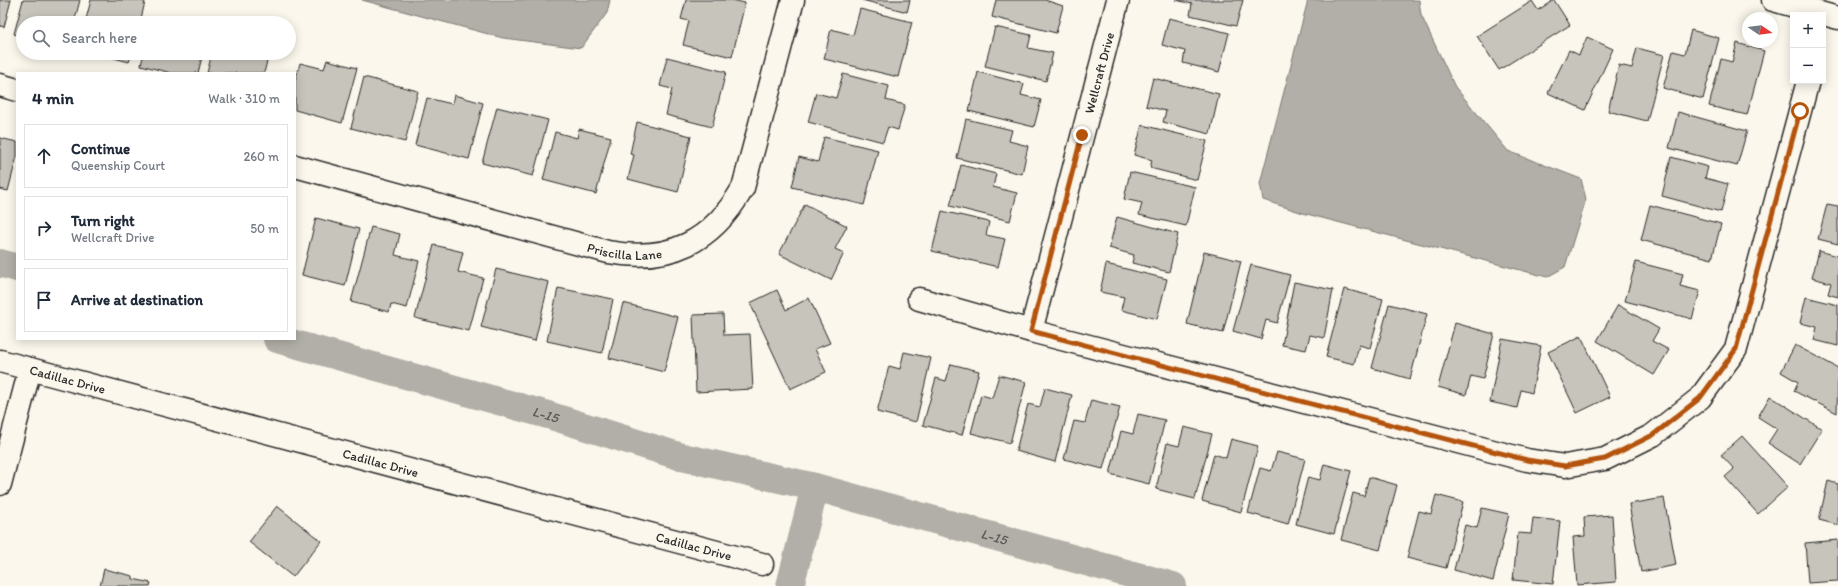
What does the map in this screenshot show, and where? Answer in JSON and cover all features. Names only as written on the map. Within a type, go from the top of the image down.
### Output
[{"type":"street","name":"Priscilla Lane","points":[[296,166],[608,252],[641,256],[667,252],[686,245],[703,236],[718,223],[733,205],[743,188],[793,0]]},
{"type":"street","name":"Wellcraft Drive","points":[[1031,331],[1118,0]]},
{"type":"street","points":[[1773,0],[1829,14]]},
{"type":"street","points":[[919,298],[1031,331],[1527,460],[1565,466],[1605,459],[1653,435],[1700,398],[1736,349],[1807,84]]},
{"type":"street","points":[[0,85],[16,90]]},
{"type":"street","name":"Cadillac Drive","points":[[0,361],[762,564]]},
{"type":"street","points":[[0,484],[30,369]]},
{"type":"shaded area","points":[[362,0],[610,0],[607,13],[581,48],[503,38]]},
{"type":"shaded area","points":[[1308,0],[1419,0],[1421,15],[1455,87],[1508,151],[1581,179],[1586,199],[1565,267],[1547,277],[1303,213],[1263,200],[1260,183]]},
{"type":"building","points":[[0,0],[11,0],[4,27],[0,26]]},
{"type":"building","points":[[23,0],[80,0],[76,16],[19,16]]},
{"type":"building","points":[[91,0],[137,0],[145,2],[142,16],[87,16]]},
{"type":"building","points":[[686,0],[732,0],[745,3],[732,57],[683,45],[689,21],[681,19]]},
{"type":"building","points":[[862,0],[910,0],[907,12]]},
{"type":"building","points":[[996,0],[1045,0],[1063,6],[1056,33],[992,17]]},
{"type":"building","points":[[1176,0],[1243,0],[1236,26],[1190,15],[1192,4]]},
{"type":"building","points":[[1554,0],[1570,25],[1499,70],[1477,36],[1532,1],[1538,10]]},
{"type":"building","points":[[860,9],[912,22],[898,77],[824,59],[831,29],[853,35]]},
{"type":"building","points":[[1169,18],[1229,33],[1219,72],[1183,63],[1185,51],[1162,45]]},
{"type":"building","points":[[995,27],[1031,35],[1028,48],[1053,53],[1046,81],[985,66]]},
{"type":"building","points":[[1691,30],[1719,38],[1703,99],[1663,88],[1673,51],[1685,54]]},
{"type":"building","points":[[1587,37],[1613,49],[1585,110],[1548,93],[1569,50],[1579,55]]},
{"type":"building","points":[[1737,43],[1742,44],[1742,48],[1754,48],[1764,51],[1747,115],[1709,106],[1721,59],[1732,62]]},
{"type":"building","points":[[1637,48],[1664,55],[1647,121],[1608,111],[1619,65],[1632,68]]},
{"type":"building","points":[[667,57],[726,72],[712,127],[666,115],[672,89],[660,86]]},
{"type":"building","points":[[142,60],[201,60],[198,72],[167,72],[141,65]]},
{"type":"building","points":[[210,60],[267,60],[264,72],[207,72]]},
{"type":"building","points":[[327,60],[357,68],[342,123],[296,110],[296,78],[300,63],[324,69]]},
{"type":"building","points":[[978,72],[1024,84],[1021,95],[1041,100],[1034,127],[969,111]]},
{"type":"building","points":[[843,74],[889,86],[886,100],[905,105],[898,130],[888,127],[883,142],[808,122],[816,93],[836,98]]},
{"type":"building","points":[[364,77],[418,91],[405,142],[351,128]]},
{"type":"building","points":[[1153,78],[1219,94],[1210,134],[1163,122],[1166,111],[1146,106]]},
{"type":"building","points":[[454,95],[483,103],[469,159],[415,145],[427,98],[452,104]]},
{"type":"building","points":[[497,107],[548,120],[533,176],[482,163]]},
{"type":"building","points":[[1678,112],[1747,131],[1737,166],[1669,148]]},
{"type":"building","points":[[966,119],[1012,130],[1009,141],[1028,146],[1022,174],[957,158]]},
{"type":"building","points":[[637,122],[691,136],[678,192],[628,179],[634,155],[630,154]]},
{"type":"building","points":[[1142,125],[1207,141],[1197,180],[1150,168],[1152,160],[1134,155]]},
{"type":"building","points":[[579,129],[611,137],[596,194],[543,180],[555,132],[577,138]]},
{"type":"building","points":[[824,137],[878,150],[864,205],[792,187],[799,157],[818,162]]},
{"type":"building","points":[[0,138],[16,142],[16,160],[8,191],[0,189]]},
{"type":"building","points":[[1671,157],[1708,167],[1705,178],[1728,184],[1721,212],[1662,196]]},
{"type":"building","points":[[961,165],[996,174],[993,187],[1017,193],[1010,221],[950,206]]},
{"type":"building","points":[[1130,172],[1195,187],[1186,226],[1139,215],[1142,203],[1124,199]]},
{"type":"building","points":[[805,204],[847,226],[835,249],[844,253],[831,280],[779,254]]},
{"type":"building","points":[[1827,204],[1838,206],[1838,244],[1818,239]]},
{"type":"building","points":[[1650,205],[1721,224],[1712,259],[1641,240]]},
{"type":"building","points":[[942,211],[989,222],[986,235],[1005,239],[998,267],[932,251]]},
{"type":"building","points":[[1117,217],[1178,234],[1169,272],[1132,263],[1134,255],[1109,248]]},
{"type":"building","points":[[316,218],[359,229],[345,286],[302,275]]},
{"type":"building","points":[[371,227],[400,234],[395,255],[419,261],[407,308],[391,304],[389,312],[351,302]]},
{"type":"building","points":[[434,245],[463,252],[458,272],[483,278],[469,331],[415,318]]},
{"type":"building","points":[[1819,251],[1838,256],[1838,297],[1828,294],[1831,283],[1812,278]]},
{"type":"building","points":[[1204,252],[1241,261],[1223,333],[1187,324]]},
{"type":"building","points":[[1636,262],[1683,274],[1680,286],[1700,291],[1692,319],[1625,301]]},
{"type":"building","points":[[1106,264],[1167,279],[1157,319],[1121,310],[1124,297],[1100,292]]},
{"type":"building","points":[[1251,265],[1290,275],[1277,323],[1266,320],[1261,339],[1233,331]]},
{"type":"building","points":[[496,269],[549,282],[535,341],[481,327]]},
{"type":"building","points":[[1294,282],[1333,290],[1324,338],[1310,335],[1306,350],[1282,345]]},
{"type":"building","points":[[558,288],[613,299],[602,353],[547,341]]},
{"type":"building","points":[[1344,289],[1383,299],[1370,348],[1359,345],[1354,364],[1326,357]]},
{"type":"building","points":[[777,290],[786,310],[809,298],[830,343],[815,349],[826,372],[790,389],[750,303]]},
{"type":"building","points":[[1806,297],[1838,305],[1838,346],[1814,340],[1817,327],[1800,323]]},
{"type":"building","points":[[623,303],[678,317],[664,372],[609,358]]},
{"type":"building","points":[[1389,304],[1427,314],[1410,379],[1372,368]]},
{"type":"building","points":[[1618,305],[1659,329],[1652,341],[1669,350],[1654,375],[1597,341]]},
{"type":"building","points":[[723,314],[724,335],[750,334],[753,389],[696,392],[693,315]]},
{"type":"building","points":[[1455,323],[1494,334],[1483,379],[1471,376],[1466,395],[1438,387]]},
{"type":"building","points":[[1581,336],[1610,397],[1577,413],[1548,352]]},
{"type":"building","points":[[1502,339],[1541,346],[1532,393],[1521,390],[1517,408],[1490,402]]},
{"type":"building","points":[[1795,345],[1838,368],[1837,413],[1794,391],[1798,382],[1781,372]]},
{"type":"building","points":[[904,352],[931,358],[916,422],[877,412],[889,366],[900,369]]},
{"type":"building","points":[[951,364],[979,371],[962,435],[923,425],[936,378],[946,381]]},
{"type":"building","points":[[999,375],[1026,382],[1010,443],[971,433],[981,395],[992,398]]},
{"type":"building","points":[[1045,388],[1072,395],[1055,462],[1016,451],[1028,404],[1040,407]]},
{"type":"building","points":[[1770,396],[1822,429],[1800,464],[1768,443],[1777,429],[1758,417]]},
{"type":"building","points":[[1091,400],[1120,407],[1103,469],[1064,459],[1074,421],[1085,423]]},
{"type":"building","points":[[1138,414],[1165,420],[1149,484],[1110,474],[1121,431],[1133,434]]},
{"type":"building","points":[[1184,427],[1212,434],[1195,499],[1156,489],[1167,443],[1179,446]]},
{"type":"building","points":[[1742,436],[1788,487],[1758,514],[1725,477],[1734,469],[1721,455]]},
{"type":"building","points":[[1231,439],[1258,446],[1241,512],[1202,501],[1214,454],[1226,458]]},
{"type":"building","points":[[1277,452],[1305,459],[1288,524],[1248,513],[1260,468],[1271,471]]},
{"type":"building","points":[[1324,464],[1351,471],[1334,534],[1296,524],[1308,477],[1320,480]]},
{"type":"building","points":[[1369,477],[1397,485],[1380,550],[1341,540],[1353,493],[1364,496]]},
{"type":"building","points":[[1828,481],[1838,484],[1838,525],[1819,520]]},
{"type":"building","points":[[1436,495],[1463,502],[1446,568],[1407,558],[1419,511],[1431,514]]},
{"type":"building","points":[[1664,498],[1676,565],[1641,572],[1629,504]]},
{"type":"building","points":[[277,506],[321,541],[293,577],[249,542]]},
{"type":"building","points":[[1482,508],[1509,514],[1493,581],[1454,570],[1465,525],[1477,528]]},
{"type":"building","points":[[1612,515],[1616,582],[1577,585],[1573,537],[1585,536],[1584,517]]},
{"type":"building","points":[[1533,518],[1560,521],[1553,584],[1513,580],[1518,533],[1531,534]]},
{"type":"building","points":[[1838,540],[1838,581],[1808,583],[1805,543]]},
{"type":"building","points":[[104,569],[133,576],[133,579],[151,583],[150,586],[100,586]]},
{"type":"waterway","name":"L-15","points":[[0,263],[16,268]]},
{"type":"waterway","name":"L-15","points":[[281,340],[548,415],[682,457],[815,487],[1173,586]]},
{"type":"waterway","name":"L-15","points":[[790,586],[815,487]]},
{"type":"route","points":[[1082,135],[1031,331],[1527,460],[1565,466],[1605,459],[1653,435],[1700,398],[1736,349],[1800,111]]}]
